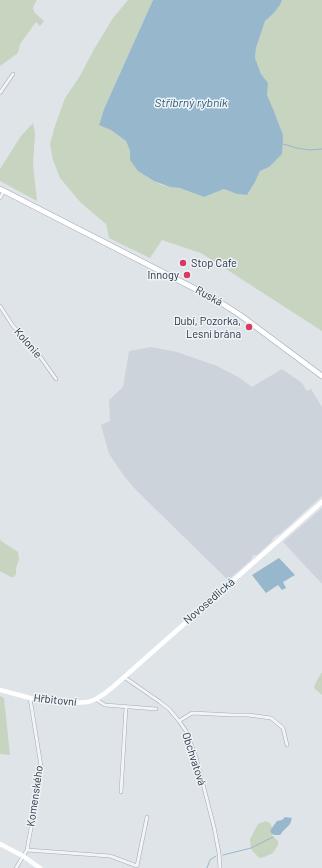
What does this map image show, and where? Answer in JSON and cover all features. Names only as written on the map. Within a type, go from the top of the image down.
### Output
[{"type":"main road","name":"Ruská","points":[[2,190],[219,301],[322,376]]},
{"type":"street","points":[[0,93],[12,74]]},
{"type":"street","points":[[0,198],[2,190]]},
{"type":"street","name":"Kolonie","points":[[0,306],[13,326],[36,351],[56,379]]},
{"type":"street","name":"Novosedlická","points":[[96,699],[124,677],[322,502]]},
{"type":"street","name":"Obchvatová","points":[[124,677],[160,702],[179,721],[186,731],[196,757],[214,827],[220,868]]},
{"type":"street","name":"Hřbitovní","points":[[0,690],[30,698],[72,703],[88,702],[96,699]]},
{"type":"street","name":"Komenského","points":[[16,868],[27,850],[41,766],[30,698]]},
{"type":"street","points":[[96,699],[105,705],[156,709]]},
{"type":"street","points":[[121,792],[126,706]]},
{"type":"street","points":[[179,721],[192,713],[248,715],[271,718],[283,728],[287,745]]},
{"type":"street","points":[[27,850],[110,856],[137,866],[147,817]]},
{"type":"street","points":[[0,844],[23,856],[40,868]]},
{"type":"shaded area","points":[[151,347],[177,352],[217,366],[240,378],[252,387],[282,369],[302,383],[307,391],[311,389],[322,407],[322,496],[280,534],[273,538],[272,541],[257,555],[253,555],[251,560],[228,580],[136,490],[124,476],[109,454],[101,425],[110,421],[109,400],[123,387],[129,351]]},
{"type":"shaded area","points":[[322,508],[322,584],[283,542]]},
{"type":"green space","points":[[0,0],[37,0],[33,9],[35,13],[44,21],[40,26],[36,22],[20,44],[18,53],[0,66]]},
{"type":"green space","points":[[128,0],[153,0],[104,109],[99,124],[111,130],[126,141],[130,151],[147,177],[162,185],[180,188],[204,197],[224,189],[237,194],[247,195],[260,171],[269,167],[273,109],[266,95],[268,83],[261,74],[255,58],[256,48],[265,21],[274,13],[282,0],[322,0],[322,331],[201,253],[162,240],[150,258],[109,238],[106,224],[81,203],[60,178],[53,160],[50,144],[65,98],[80,76],[113,18]]},
{"type":"green space","points":[[33,123],[35,133],[33,164],[37,201],[0,181],[0,169],[21,136]]},
{"type":"green space","points":[[0,539],[18,552],[19,559],[14,577],[0,571]]},
{"type":"green space","points":[[322,672],[322,695],[314,688]]},
{"type":"green space","points":[[0,696],[4,698],[10,755],[0,754]]},
{"type":"green space","points":[[266,821],[270,823],[272,827],[272,835],[278,841],[278,845],[273,853],[259,858],[251,849],[250,839],[258,824]]},
{"type":"water","name":"Stříbrný rybník","points":[[153,0],[282,0],[274,13],[265,21],[256,48],[255,58],[261,74],[268,83],[267,95],[283,135],[282,154],[269,167],[260,171],[247,195],[237,194],[224,189],[204,197],[180,188],[170,187],[154,181],[138,171],[130,160],[130,151],[126,141],[111,130],[99,125],[104,109]]},
{"type":"water","points":[[279,558],[295,575],[283,582],[286,588],[282,590],[278,585],[266,593],[252,575]]},
{"type":"water","points":[[285,817],[292,818],[290,824],[280,835],[272,834],[270,831],[277,821],[282,820]]},
{"type":"waterway","points":[[283,144],[309,150],[322,149]]},
{"type":"waterway","points":[[223,855],[251,848],[273,837]]},
{"type":"waterway","points":[[207,868],[210,860],[216,856]]},
{"type":"place","name":"Stop Cafe","points":[[183,263]]},
{"type":"place","name":"Innogy","points":[[187,275]]},
{"type":"place","name":"Dubí, Pozorka, Lesní brána","points":[[249,327]]}]
